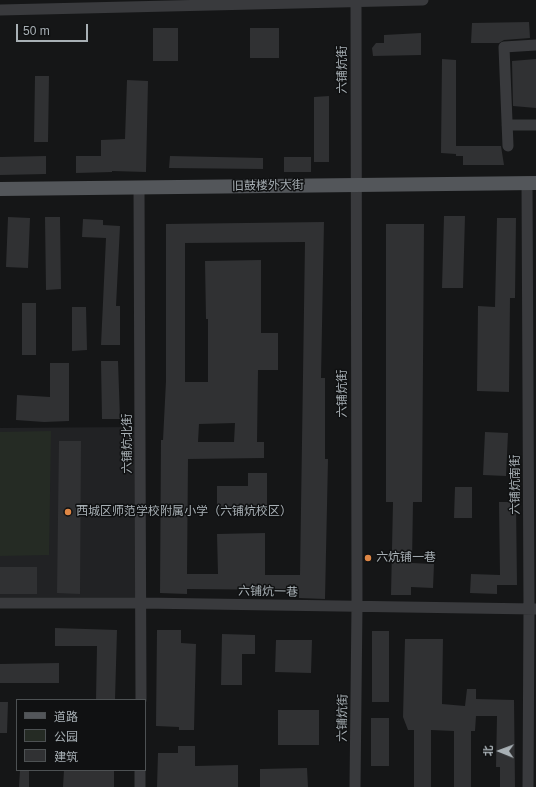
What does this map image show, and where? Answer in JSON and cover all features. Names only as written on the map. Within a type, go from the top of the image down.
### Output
[{"type":"main road","name":"旧鼓楼外大街","points":[[0,190],[532,183]]},
{"type":"street","points":[[0,10],[356,0],[423,0]]},
{"type":"street","name":"六铺炕街","points":[[355,787],[357,606],[356,0]]},
{"type":"street","points":[[508,146],[504,47],[536,45]]},
{"type":"street","points":[[507,125],[536,125]]},
{"type":"street","name":"六铺炕南街","points":[[528,787],[533,609],[532,183]]},
{"type":"street","name":"六铺炕北街","points":[[139,187],[142,603],[141,699]]},
{"type":"street","name":"六铺炕一巷","points":[[0,603],[142,603],[533,609]]},
{"type":"street","points":[[140,771],[140,787]]},
{"type":"shaded area","name":"西城区师范学校附属小学（六铺炕校区）","points":[[136,427],[136,597],[0,597],[0,428]]},
{"type":"green space","points":[[51,431],[49,555],[0,556],[0,432]]},
{"type":"building","points":[[529,22],[530,38],[504,40],[499,43],[471,43],[472,23]]},
{"type":"building","points":[[153,28],[178,28],[178,61],[153,61]]},
{"type":"building","points":[[250,28],[279,28],[279,58],[250,58]]},
{"type":"building","points":[[421,33],[421,55],[373,56],[372,48],[376,43],[384,43],[384,35]]},
{"type":"building","points":[[442,59],[456,60],[456,146],[501,146],[504,165],[463,165],[463,156],[441,153]]},
{"type":"building","points":[[536,59],[536,108],[513,106],[512,61]]},
{"type":"building","points":[[35,76],[49,76],[48,142],[34,142]]},
{"type":"building","points":[[127,80],[148,81],[146,172],[112,171],[76,173],[76,156],[101,156],[101,140],[125,139]]},
{"type":"building","points":[[329,96],[329,162],[314,162],[314,97]]},
{"type":"building","points":[[46,156],[46,174],[0,175],[0,157]]},
{"type":"building","points":[[170,156],[263,158],[263,169],[169,168]]},
{"type":"building","points":[[284,157],[311,157],[311,172],[284,172]]},
{"type":"building","points":[[444,216],[465,216],[463,288],[442,288]]},
{"type":"building","points":[[8,217],[30,218],[28,268],[6,267]]},
{"type":"building","points":[[45,217],[60,217],[61,289],[46,290]]},
{"type":"building","points":[[497,218],[516,218],[515,298],[510,298],[509,392],[477,391],[478,306],[495,307]]},
{"type":"building","points":[[83,219],[103,220],[103,225],[120,226],[116,306],[120,306],[120,345],[101,345],[106,238],[82,237]]},
{"type":"building","points":[[324,222],[321,378],[325,378],[325,459],[328,459],[325,599],[299,598],[299,590],[187,589],[187,594],[160,593],[161,440],[163,440],[166,381],[166,224]],"holes":[[[305,242],[300,575],[265,575],[265,533],[217,534],[218,574],[187,574],[188,459],[264,458],[264,442],[257,442],[258,370],[278,370],[278,333],[261,333],[261,260],[205,261],[206,319],[208,319],[208,382],[185,382],[185,243]],[[235,423],[234,442],[198,442],[199,424]]]},
{"type":"building","points":[[386,224],[424,224],[422,502],[413,502],[412,563],[434,564],[433,588],[411,587],[411,595],[391,595],[393,502],[386,502]]},
{"type":"building","points":[[22,303],[36,303],[36,355],[22,355]]},
{"type":"building","points":[[72,307],[86,307],[87,350],[72,351]]},
{"type":"building","points":[[101,361],[118,361],[120,419],[102,419]]},
{"type":"building","points":[[50,363],[69,363],[69,421],[44,422],[16,420],[17,395],[50,397]]},
{"type":"building","points":[[485,432],[508,433],[506,476],[483,475]]},
{"type":"building","points":[[59,441],[81,441],[80,594],[57,593]]},
{"type":"building","points":[[248,473],[267,473],[267,511],[217,510],[217,486],[248,486]]},
{"type":"building","points":[[455,487],[472,487],[472,518],[454,518]]},
{"type":"building","points":[[499,502],[516,502],[517,585],[497,585],[497,594],[470,593],[471,574],[500,575]]},
{"type":"building","points":[[0,567],[37,567],[37,594],[0,594]]},
{"type":"building","points":[[55,628],[117,630],[115,699],[96,699],[97,646],[55,646]]},
{"type":"building","points":[[157,630],[181,630],[181,643],[196,644],[194,730],[179,730],[179,727],[156,726]]},
{"type":"building","points":[[372,631],[389,631],[389,702],[372,702]]},
{"type":"building","points":[[222,634],[255,635],[255,654],[242,654],[242,685],[221,685]]},
{"type":"building","points":[[405,639],[443,639],[442,704],[465,706],[467,689],[476,689],[476,699],[514,700],[515,787],[500,787],[500,767],[496,767],[497,716],[476,716],[475,731],[471,731],[471,787],[454,787],[454,731],[431,730],[431,787],[414,787],[414,730],[408,730],[403,717]]},
{"type":"building","points":[[276,640],[312,640],[311,673],[275,672]]},
{"type":"building","points":[[59,663],[59,683],[0,683],[0,664]]},
{"type":"building","points":[[0,702],[8,702],[7,733],[0,733]]},
{"type":"building","points":[[278,710],[319,710],[319,745],[278,745]]},
{"type":"building","points":[[371,718],[389,718],[389,766],[371,766]]},
{"type":"building","points":[[178,746],[195,746],[195,766],[238,765],[238,787],[157,787],[158,753],[178,753]]},
{"type":"building","points":[[307,768],[308,787],[260,787],[260,769]]},
{"type":"building","points":[[20,771],[29,771],[29,787],[19,787]]},
{"type":"building","points":[[64,771],[114,771],[114,787],[63,787]]},
{"type":"place","name":"西城区师范学校附属小学（六铺炕校区）","points":[[68,512]]},
{"type":"place","name":"六炕铺一巷","points":[[368,558]]}]
